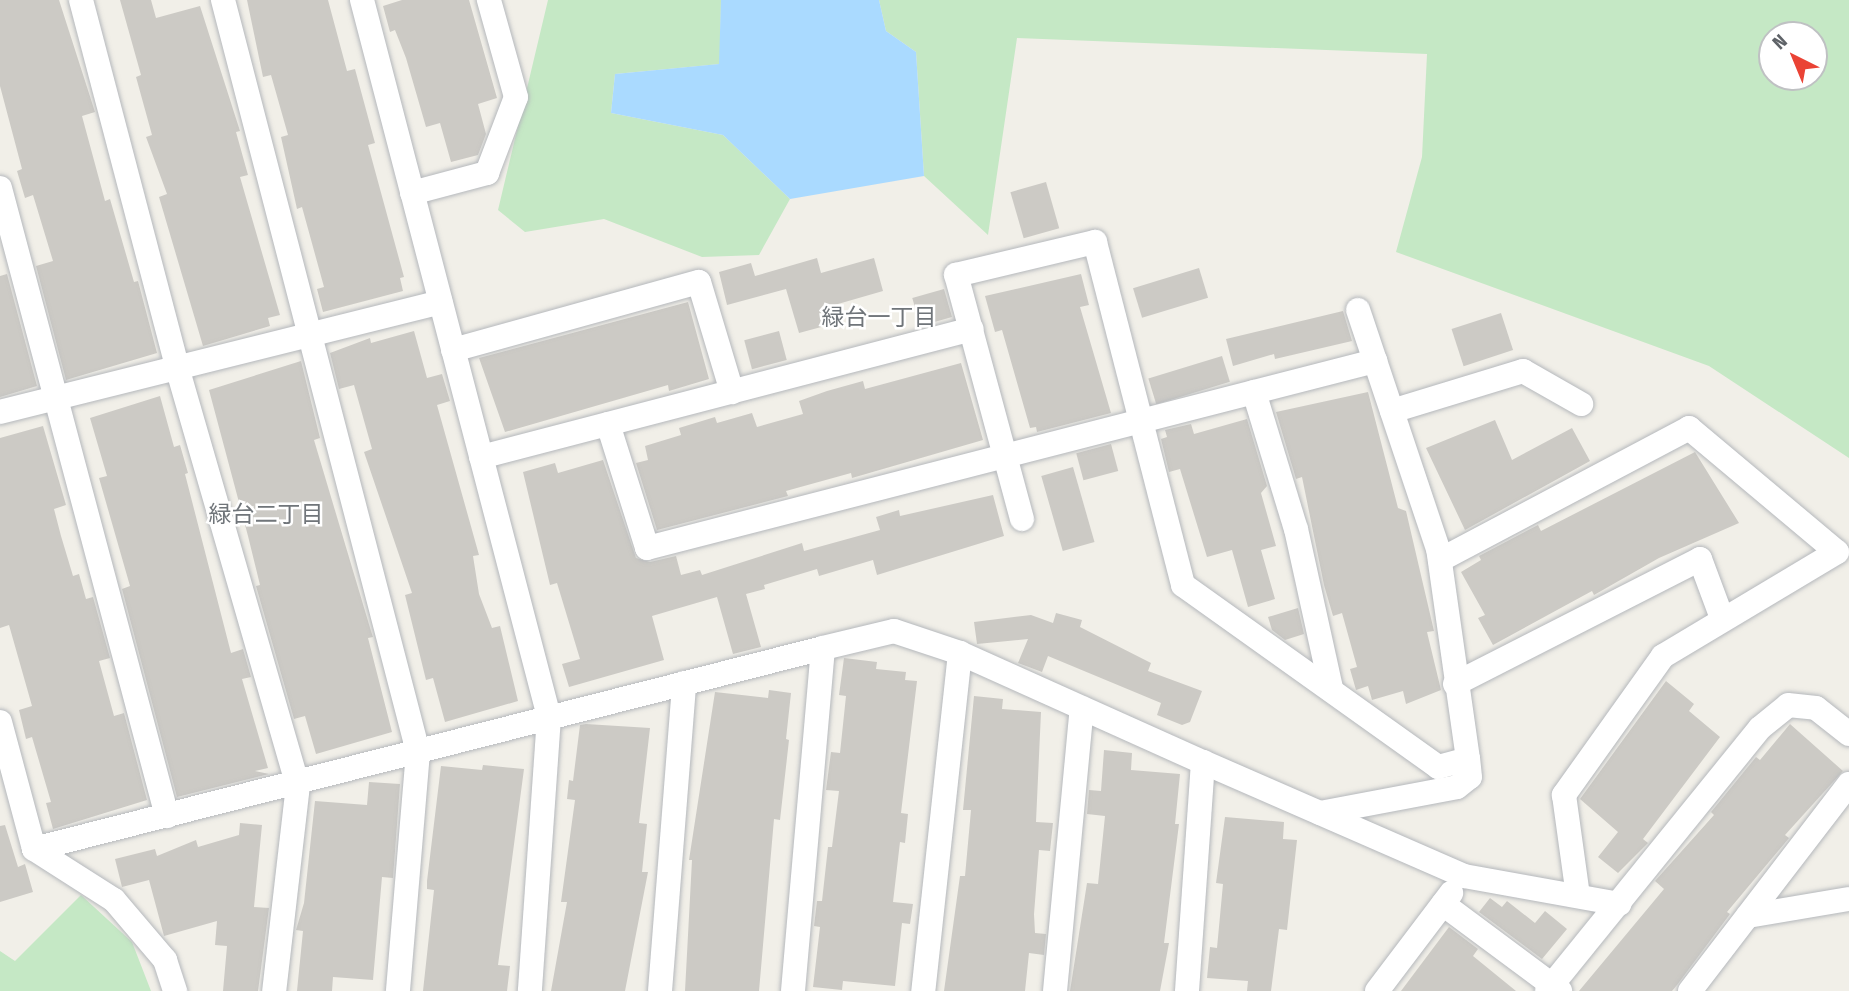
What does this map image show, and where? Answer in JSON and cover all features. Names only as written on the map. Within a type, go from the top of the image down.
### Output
[{"type":"street","points":[[81,0],[177,367],[298,785],[274,991]]},
{"type":"street","points":[[223,0],[307,336],[418,752],[398,991]]},
{"type":"street","points":[[362,0],[549,717],[530,991]]},
{"type":"street","points":[[412,193],[488,173],[516,97],[489,0]]},
{"type":"street","points":[[0,188],[59,396],[167,816]]},
{"type":"street","points":[[1022,519],[956,275],[1095,242],[1183,585],[1331,688],[1438,767],[1468,759]]},
{"type":"street","points":[[453,350],[699,282],[732,392]]},
{"type":"street","points":[[0,412],[440,302]]},
{"type":"street","points":[[1320,813],[1457,788],[1470,777],[1455,684],[1440,560],[1358,310]]},
{"type":"street","points":[[481,457],[972,330]]},
{"type":"street","points":[[608,424],[647,548],[1375,361]]},
{"type":"street","points":[[1392,411],[1523,371],[1581,404]]},
{"type":"street","points":[[1254,392],[1296,529],[1331,688]]},
{"type":"street","points":[[1440,560],[1689,428],[1837,552],[1722,618],[1663,656],[1564,795],[1578,897]]},
{"type":"street","points":[[1455,684],[1700,559],[1722,618]]},
{"type":"street","points":[[34,849],[298,785],[549,717],[894,631],[960,653],[1464,876],[1620,904]]},
{"type":"street","points":[[793,991],[823,648]]},
{"type":"street","points":[[923,991],[960,653]]},
{"type":"street","points":[[660,991],[684,683]]},
{"type":"street","points":[[1443,904],[1553,989],[1760,728],[1788,705],[1816,708],[1849,734]]},
{"type":"street","points":[[1055,991],[1082,708]]},
{"type":"street","points":[[0,722],[34,849],[114,900],[165,960],[175,991]]},
{"type":"street","points":[[1186,991],[1203,762]]},
{"type":"street","points":[[1690,991],[1849,783]]},
{"type":"street","points":[[1377,991],[1464,876]]},
{"type":"street","points":[[1748,916],[1849,899]]},
{"type":"green space","points":[[548,0],[721,0],[720,64],[615,74],[611,113],[723,135],[790,199],[759,255],[702,257],[604,219],[525,232],[498,210]]},
{"type":"green space","points":[[879,0],[1849,0],[1849,458],[1709,366],[1396,252],[1422,157],[1427,54],[1017,38],[988,235],[924,176],[916,52],[886,31]]},
{"type":"green space","points":[[81,895],[132,942],[151,991],[0,991],[0,951],[15,961]]},
{"type":"water","points":[[721,0],[879,0],[886,31],[916,52],[924,176],[790,199],[723,135],[611,113],[615,74],[719,64]]},
{"type":"building","points":[[0,0],[59,0],[95,112],[82,116],[105,201],[110,199],[134,282],[138,281],[157,353],[66,380],[36,266],[53,261],[33,195],[25,198],[17,171],[22,169],[0,86]]},
{"type":"building","points":[[120,0],[151,0],[156,18],[200,6],[240,131],[236,132],[248,175],[240,177],[280,315],[268,318],[270,326],[203,346],[159,197],[167,194],[146,137],[152,135],[136,77],[141,75]]},
{"type":"building","points":[[247,0],[328,0],[347,71],[355,69],[375,143],[368,145],[404,277],[400,278],[403,291],[323,312],[317,289],[324,287],[302,207],[297,209],[281,137],[288,135],[271,75],[263,77]]},
{"type":"building","points":[[402,0],[469,0],[497,98],[478,104],[486,134],[478,155],[451,162],[440,123],[426,127],[406,58],[395,30],[390,32],[383,6]]},
{"type":"building","points":[[1046,182],[1059,228],[1024,238],[1010,192]]},
{"type":"building","points":[[817,258],[821,273],[874,258],[883,291],[831,306],[836,323],[799,333],[786,289],[727,305],[719,272],[751,263],[755,276]]},
{"type":"building","points":[[1199,268],[1208,298],[1142,318],[1133,288]]},
{"type":"building","points":[[7,274],[37,386],[0,397],[0,276]]},
{"type":"building","points":[[1081,274],[1089,305],[1080,307],[1111,413],[1037,432],[1036,427],[1030,428],[1002,330],[995,332],[985,296]]},
{"type":"building","points":[[944,289],[952,317],[920,326],[912,298]]},
{"type":"building","points":[[688,302],[709,379],[669,391],[668,385],[505,432],[479,358]]},
{"type":"building","points":[[1343,311],[1352,341],[1275,359],[1274,354],[1233,366],[1226,339]]},
{"type":"building","points":[[1501,313],[1513,350],[1464,366],[1452,329]]},
{"type":"building","points":[[414,331],[427,378],[442,374],[450,401],[437,405],[479,555],[473,556],[479,594],[492,628],[500,626],[518,701],[445,722],[433,678],[426,680],[405,595],[412,593],[364,452],[372,449],[354,385],[339,389],[330,353],[370,338],[371,343]]},
{"type":"building","points":[[779,331],[787,360],[752,369],[744,340]]},
{"type":"building","points":[[1222,356],[1230,382],[1156,404],[1148,379]]},
{"type":"building","points":[[301,361],[320,438],[314,440],[373,637],[368,638],[392,732],[316,754],[305,716],[294,719],[256,586],[260,585],[209,390]]},
{"type":"building","points":[[961,363],[983,440],[852,478],[851,473],[786,491],[788,496],[657,530],[636,463],[648,460],[645,446],[681,435],[679,428],[715,417],[717,423],[752,413],[757,427],[803,414],[799,401],[827,391],[863,381],[865,389]]},
{"type":"building","points":[[1368,392],[1398,508],[1406,511],[1434,631],[1427,632],[1441,690],[1406,704],[1403,691],[1372,700],[1368,686],[1356,690],[1350,669],[1357,667],[1342,613],[1333,616],[1302,477],[1296,479],[1276,412]]},
{"type":"building","points":[[160,396],[174,447],[180,445],[188,473],[185,474],[231,653],[243,649],[251,677],[242,679],[268,768],[255,771],[269,774],[177,797],[122,589],[130,586],[99,478],[107,476],[90,418]]},
{"type":"building","points":[[1247,419],[1267,486],[1261,493],[1276,546],[1261,550],[1275,599],[1248,607],[1232,550],[1207,557],[1180,469],[1169,472],[1161,439],[1167,437],[1165,430],[1191,424],[1194,434]]},
{"type":"building","points":[[1495,420],[1512,460],[1572,428],[1590,461],[1465,530],[1426,448]]},
{"type":"building","points":[[43,426],[66,505],[54,509],[61,536],[73,576],[79,574],[86,599],[93,597],[110,658],[99,661],[114,716],[124,713],[147,800],[53,829],[46,803],[51,802],[32,737],[26,739],[19,710],[32,706],[9,625],[0,628],[0,438]]},
{"type":"building","points":[[1111,444],[1118,471],[1083,480],[1076,453]]},
{"type":"building","points":[[1695,452],[1739,523],[1659,558],[1594,595],[1592,591],[1493,645],[1478,618],[1485,615],[1461,572],[1481,560],[1479,556],[1538,525],[1541,531]]},
{"type":"building","points":[[603,460],[636,558],[650,562],[676,556],[681,575],[700,570],[702,575],[802,543],[804,551],[880,530],[876,517],[899,510],[900,516],[993,495],[1004,536],[877,575],[873,560],[819,576],[817,569],[764,585],[765,589],[746,594],[761,647],[733,654],[717,597],[652,616],[664,660],[569,687],[562,664],[580,659],[557,583],[550,585],[523,472],[555,463],[558,473]]},
{"type":"building","points":[[1073,467],[1094,542],[1063,551],[1041,476]]},
{"type":"building","points":[[1298,608],[1304,634],[1285,640],[1272,630],[1268,617]]},
{"type":"building","points":[[1056,613],[1082,620],[1080,627],[1151,663],[1148,671],[1202,691],[1190,722],[1182,725],[1157,715],[1161,703],[1048,656],[1042,672],[1018,663],[1028,639],[977,644],[974,622],[1031,615],[1053,623]]},
{"type":"building","points":[[844,658],[877,662],[876,669],[906,672],[905,680],[917,681],[901,813],[908,814],[905,843],[900,842],[893,902],[913,904],[910,924],[902,923],[895,986],[843,981],[842,990],[813,987],[820,927],[814,926],[817,901],[822,901],[828,847],[832,847],[839,791],[826,790],[831,752],[840,753],[846,696],[839,695]]},
{"type":"building","points":[[1666,681],[1694,704],[1689,711],[1720,737],[1643,839],[1648,843],[1618,873],[1598,857],[1618,832],[1580,799]]},
{"type":"building","points":[[769,690],[791,693],[780,820],[774,819],[759,991],[685,991],[692,860],[689,860],[715,692],[768,698]]},
{"type":"building","points":[[974,696],[1003,699],[1002,709],[1041,712],[1036,822],[1053,823],[1050,851],[1039,850],[1034,914],[1035,933],[1046,934],[1044,955],[1029,953],[1025,991],[944,991],[960,876],[965,876],[971,810],[963,810]]},
{"type":"building","points":[[1790,724],[1843,771],[1785,835],[1789,838],[1727,912],[1730,914],[1677,985],[1672,991],[1579,991],[1664,889],[1655,881],[1714,815],[1711,812],[1756,757],[1760,760]]},
{"type":"building","points":[[580,725],[650,728],[639,823],[647,824],[642,872],[648,872],[625,991],[551,991],[567,902],[561,902],[575,800],[567,799],[569,780],[573,781]]},
{"type":"building","points":[[1104,750],[1132,753],[1131,770],[1180,774],[1175,824],[1179,824],[1164,943],[1169,943],[1160,991],[1070,991],[1087,883],[1098,884],[1105,816],[1087,814],[1089,790],[1101,791]]},
{"type":"building","points":[[483,765],[524,769],[498,965],[510,966],[507,991],[423,991],[434,890],[427,889],[427,881],[441,766],[482,770]]},
{"type":"building","points":[[369,782],[400,784],[393,878],[382,877],[373,980],[333,977],[332,991],[297,991],[303,931],[296,930],[304,903],[315,801],[367,805]]},
{"type":"building","points":[[1225,817],[1284,822],[1283,839],[1297,840],[1287,930],[1279,929],[1271,991],[1247,991],[1248,981],[1207,978],[1210,947],[1217,948],[1223,884],[1216,883]]},
{"type":"building","points":[[240,823],[262,825],[254,907],[269,908],[258,991],[223,991],[227,946],[215,945],[217,921],[164,936],[149,880],[122,887],[115,859],[155,849],[157,856],[196,840],[198,847],[239,835]]},
{"type":"building","points":[[5,825],[18,867],[25,864],[33,892],[0,902],[0,826]]},
{"type":"building","points":[[1490,898],[1502,907],[1507,901],[1535,923],[1545,911],[1567,929],[1542,959],[1479,912]]},
{"type":"building","points":[[1449,927],[1478,949],[1473,956],[1516,991],[1401,991]]},
{"type":"district","name":"緑台一丁目","points":[[879,317]]},
{"type":"district","name":"緑台二丁目","points":[[266,514]]}]
